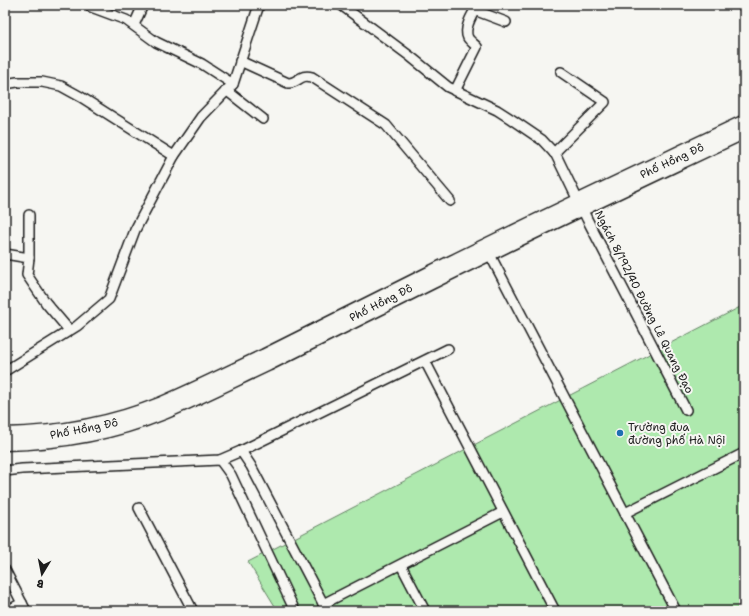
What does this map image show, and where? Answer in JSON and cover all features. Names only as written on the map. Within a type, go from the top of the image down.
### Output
[{"type":"street","name":"Phố Hồng Đô","points":[[5,439],[74,433],[123,421],[162,408],[268,359],[487,249],[744,127]]},
{"type":"lane","points":[[134,25],[143,5]]},
{"type":"lane","points":[[5,371],[69,330],[109,299],[134,230],[174,156],[201,117],[229,87],[240,61],[259,5]]},
{"type":"lane","name":"Ngách 8/192/40 Đường Lê Quang Đạo","points":[[341,5],[411,57],[448,87],[497,110],[542,140],[554,153],[686,410]]},
{"type":"lane","points":[[91,7],[126,20],[156,42],[202,64],[263,119]]},
{"type":"lane","points":[[455,91],[477,47],[469,40],[466,32],[476,8],[506,22]]},
{"type":"lane","points":[[240,61],[292,84],[303,76],[312,77],[380,121],[386,125],[450,201]]},
{"type":"lane","points":[[554,153],[605,102],[561,72]]},
{"type":"lane","points":[[5,84],[17,82],[42,82],[61,86],[174,156]]},
{"type":"lane","points":[[29,215],[29,258],[27,274],[46,303],[69,330]]},
{"type":"lane","points":[[487,249],[676,611]]},
{"type":"lane","points":[[5,254],[29,258]]},
{"type":"lane","points":[[5,472],[22,469],[220,460],[242,451],[448,349]]},
{"type":"lane","points":[[425,361],[555,611]]},
{"type":"lane","points":[[242,451],[325,608],[401,565],[503,512]]},
{"type":"lane","points":[[625,513],[744,452]]},
{"type":"lane","points":[[220,460],[231,475],[295,611]]},
{"type":"lane","points":[[139,508],[193,611]]},
{"type":"lane","points":[[401,565],[425,611]]},
{"type":"lane","points":[[5,570],[24,607],[7,611]]},
{"type":"green space","name":"Trường đua đường phố Hà Nội","points":[[744,305],[744,611],[278,611],[248,562]]},
{"type":"place","name":"Trường đua đường phố Hà Nội","points":[[620,433]]}]
